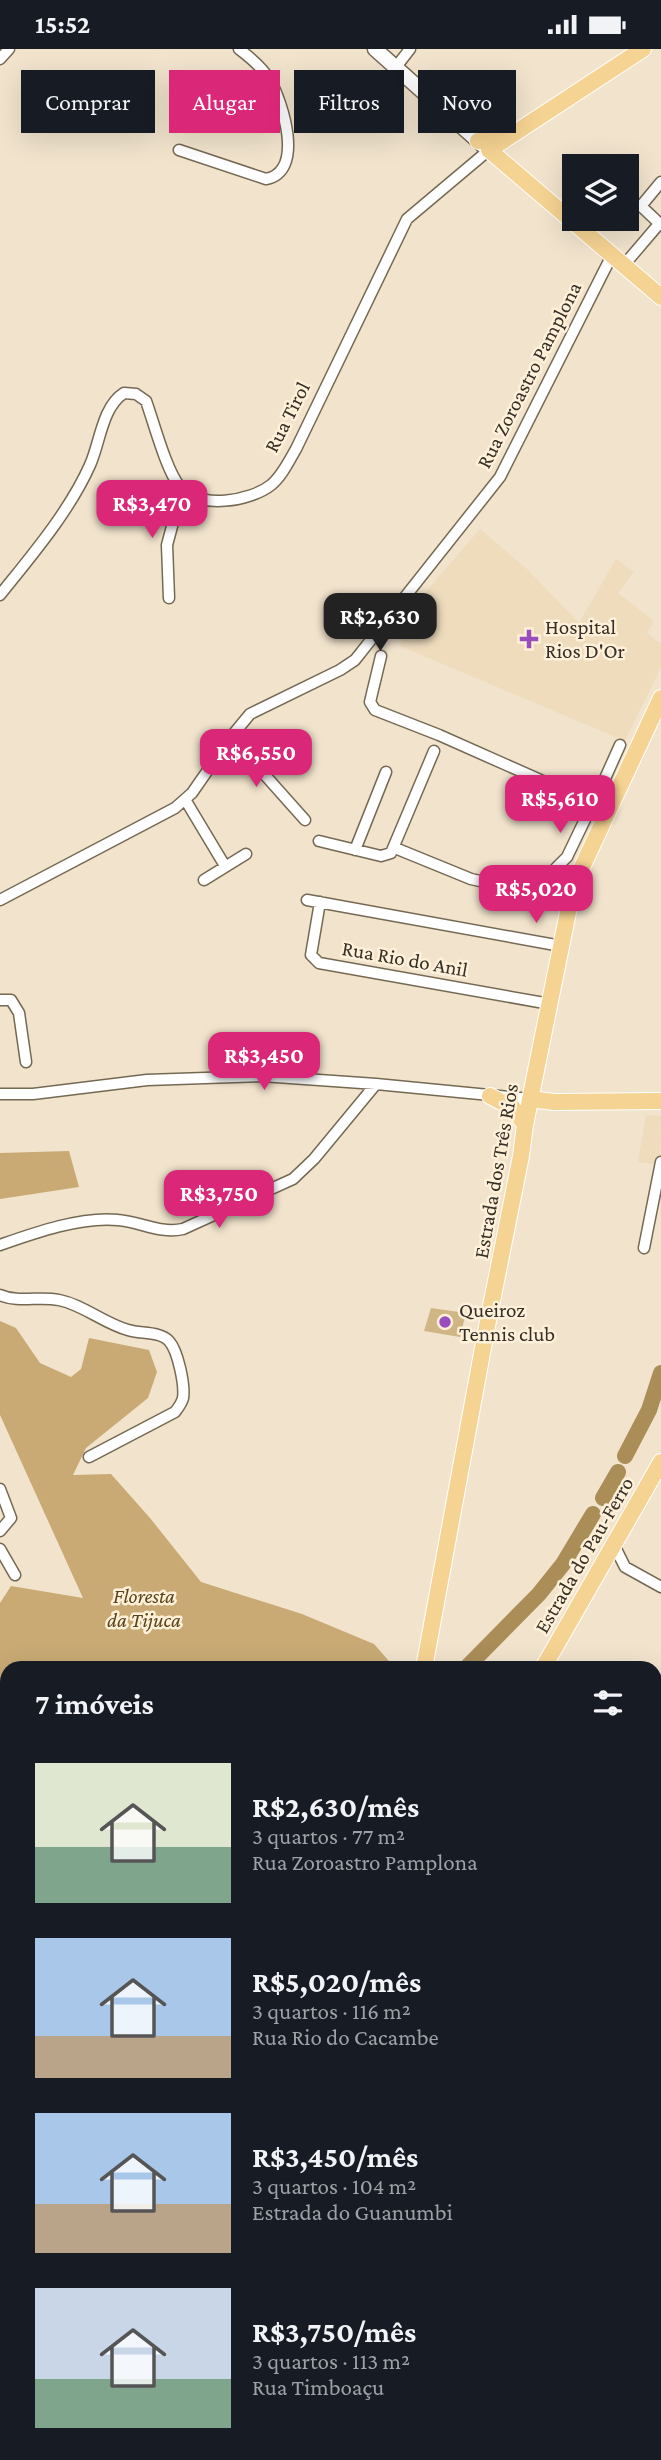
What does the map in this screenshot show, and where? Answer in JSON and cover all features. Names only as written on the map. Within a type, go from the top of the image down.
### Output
[{"type":"main road","name":"Rua Tirol","points":[[490,144],[518,131],[643,49]]},
{"type":"main road","points":[[518,131],[509,153],[518,175]]},
{"type":"main road","points":[[490,144],[518,175],[661,297]]},
{"type":"main road","name":"Estrada dos Três Rios","points":[[425,1661],[524,1129],[577,878],[597,808],[661,698]]},
{"type":"main road","points":[[539,1058],[542,1087],[554,1102]]},
{"type":"main road","points":[[490,1096],[513,1108],[524,1129],[534,1115],[554,1102]]},
{"type":"main road","points":[[530,1099],[554,1102],[661,1101]]},
{"type":"main road","name":"Estrada do Pau-Ferro","points":[[547,1661],[661,1462]]},
{"type":"street","points":[[0,59],[9,49]]},
{"type":"street","points":[[179,150],[266,179],[274,177],[282,169],[288,141],[287,125],[279,99],[261,67],[239,49]]},
{"type":"street","points":[[375,49],[490,144]]},
{"type":"street","points":[[396,67],[410,49]]},
{"type":"street","name":"Rua Tirol","points":[[182,489],[198,497],[230,501],[260,492],[273,484],[296,449],[407,219],[490,144]]},
{"type":"street","points":[[660,225],[641,206],[661,182]]},
{"type":"street","name":"Rua Zoroastro Pamplona","points":[[0,900],[165,814],[186,800],[250,714],[355,660],[499,477],[618,260],[660,225]]},
{"type":"street","points":[[0,595],[69,503],[96,450],[109,409],[114,400],[124,393],[136,394],[146,401],[172,471],[182,489],[167,545],[169,598]]},
{"type":"street","points":[[381,656],[370,702],[375,709],[597,808]]},
{"type":"street","points":[[231,737],[305,820]]},
{"type":"street","points":[[395,848],[471,879],[534,893],[546,887],[553,872],[567,857],[597,808],[620,745]]},
{"type":"street","points":[[319,841],[381,856],[391,853],[434,751]]},
{"type":"street","points":[[355,850],[386,772]]},
{"type":"street","points":[[186,800],[225,866]]},
{"type":"street","points":[[204,880],[246,854]]},
{"type":"street","points":[[553,872],[577,878]]},
{"type":"street","points":[[307,899],[561,946]]},
{"type":"street","name":"Rua Rio do Anil","points":[[320,902],[311,947],[311,955],[319,963],[550,1004]]},
{"type":"street","points":[[0,1000],[11,1000],[19,1013],[26,1062]]},
{"type":"street","points":[[0,1094],[33,1094],[182,1077],[262,1076],[530,1099]]},
{"type":"street","points":[[0,1244],[82,1222],[104,1219],[166,1231],[183,1229],[293,1179],[314,1160],[376,1084]]},
{"type":"street","points":[[644,1248],[661,1162]]},
{"type":"street","points":[[0,1295],[13,1300],[61,1300],[123,1329],[163,1336],[169,1341],[179,1364],[183,1398],[175,1412],[89,1457]]},
{"type":"street","points":[[0,1489],[10,1518],[0,1531]]},
{"type":"street","points":[[614,1545],[625,1567],[661,1587]]},
{"type":"street","points":[[0,1549],[15,1576]]},
{"type":"street","points":[[599,1571],[625,1567]]},
{"type":"shaded area","name":"Hospital Rios D'Or","points":[[480,529],[528,570],[579,623],[616,559],[634,572],[618,593],[654,621],[647,633],[661,644],[661,667],[625,741],[400,646],[428,589]]},
{"type":"shaded area","points":[[646,1115],[661,1116],[660,1165],[638,1162]]},
{"type":"shaded area","name":"Queiroz Tennis club","points":[[431,1308],[466,1313],[460,1337],[424,1331]]},
{"type":"green space","points":[[69,1151],[79,1187],[0,1199],[0,1153]]},
{"type":"green space","name":"Floresta da Tijuca","points":[[0,1321],[16,1328],[40,1363],[71,1377],[81,1369],[89,1338],[149,1350],[157,1372],[148,1398],[86,1448],[73,1475],[111,1474],[201,1582],[302,1614],[374,1644],[389,1661],[0,1661],[0,1603],[11,1586],[83,1598],[0,1415]]},
{"type":"waterway","points":[[625,1456],[649,1410],[661,1373]]},
{"type":"waterway","points":[[603,1498],[618,1472]]},
{"type":"waterway","points":[[473,1661],[539,1594],[563,1564],[593,1514]]},
{"type":"place","name":"Hospital Rios D'Or","points":[[529,639]]},
{"type":"place","name":"Queiroz Tennis club","points":[[445,1322]]}]
